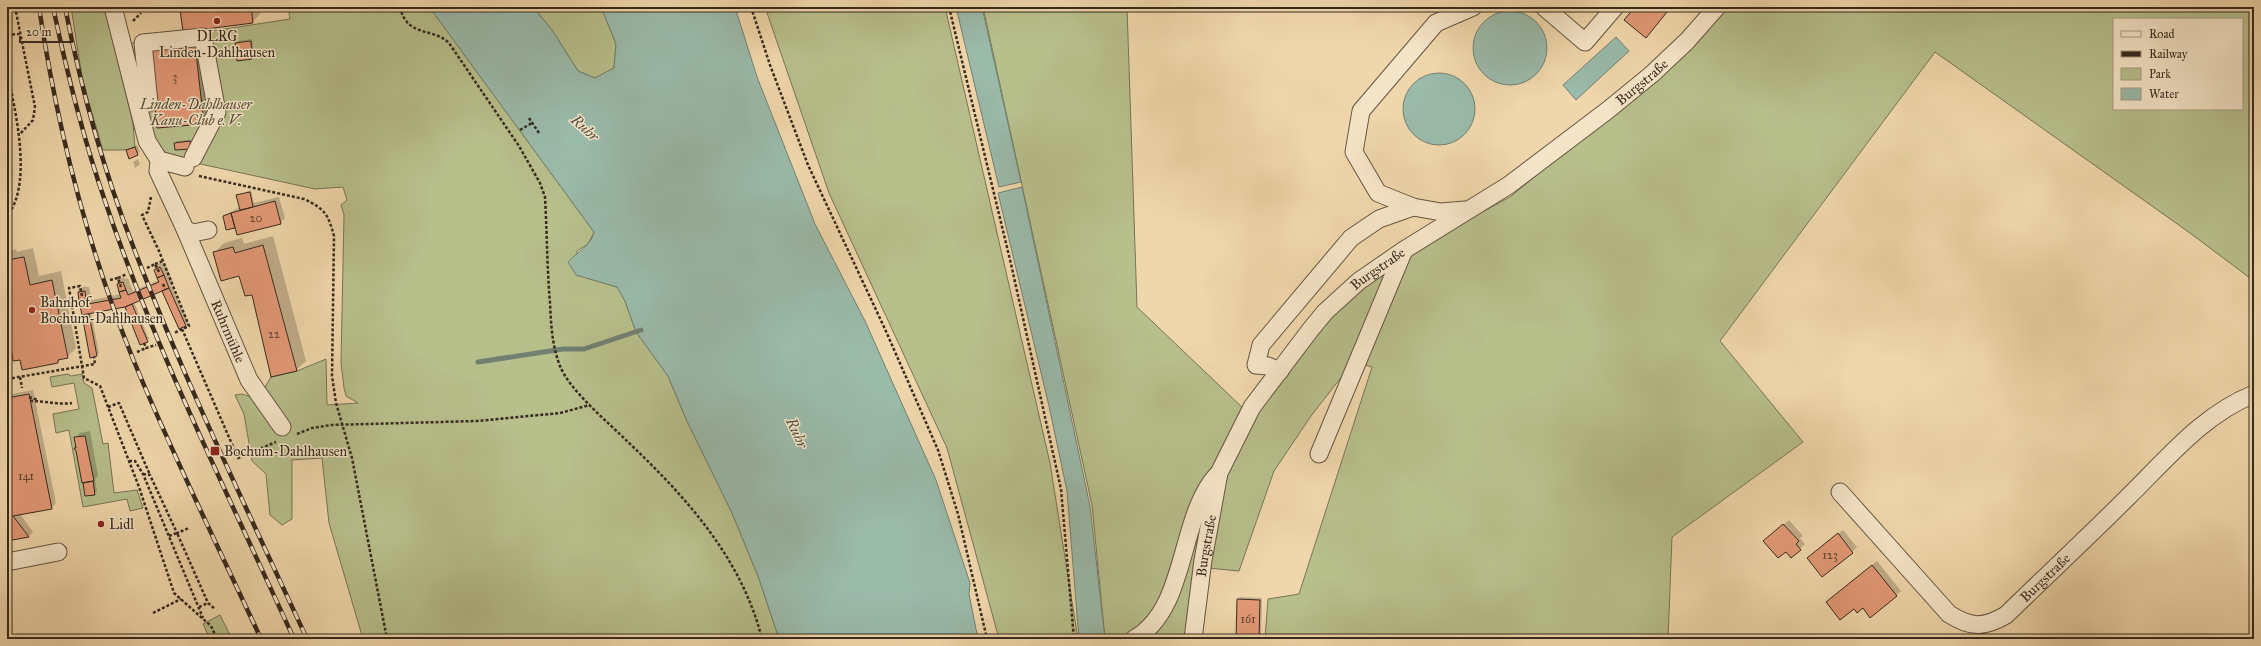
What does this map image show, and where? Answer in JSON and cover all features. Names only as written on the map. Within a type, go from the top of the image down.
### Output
[{"type":"street","name":"Ruhrmühle","points":[[113,7],[147,141],[159,165],[249,380],[282,427]]},
{"type":"street","points":[[1469,210],[1441,212],[1413,207],[1378,193],[1354,152],[1361,111],[1436,23],[1473,7]]},
{"type":"street","points":[[1544,7],[1585,42],[1615,7]]},
{"type":"street","name":"Burgstraße","points":[[1193,639],[1203,560],[1219,473],[1252,406],[1311,329],[1342,296],[1404,250],[1509,185],[1652,74],[1687,41],[1717,7]]},
{"type":"street","points":[[149,103],[143,43],[204,37],[216,112],[189,162],[159,165]]},
{"type":"street","points":[[1280,371],[1268,366],[1256,365],[1261,346],[1351,238],[1379,219],[1413,207]]},
{"type":"street","points":[[185,230],[193,233],[208,230]]},
{"type":"street","points":[[1319,454],[1404,250]]},
{"type":"street","name":"Burgstraße","points":[[1840,492],[1949,614],[1962,622],[1978,625],[1992,624],[2006,615],[2130,496],[2175,448],[2221,411],[2254,394]]},
{"type":"street","points":[[1134,639],[1149,627],[1170,594],[1199,501],[1207,486],[1219,473]]},
{"type":"street","points":[[7,562],[58,552]]},
{"type":"path","points":[[14,7],[35,107],[33,120],[19,135]]},
{"type":"path","points":[[751,7],[773,72],[808,165],[885,329],[940,456],[962,527],[987,639]]},
{"type":"path","points":[[949,7],[1011,264],[1061,488],[1074,639]]},
{"type":"path","points":[[400,8],[413,28],[422,33],[441,36],[449,44],[519,146],[540,183],[545,198],[546,248],[554,344],[560,367],[590,405],[667,481],[714,536],[741,580],[752,607],[762,639]]},
{"type":"path","points":[[7,35],[19,34]]},
{"type":"path","points":[[7,69],[19,135],[19,184],[7,216]]},
{"type":"path","points":[[529,118],[539,134]]},
{"type":"path","points":[[520,130],[532,123]]},
{"type":"path","points":[[189,162],[193,174],[304,199],[320,206],[329,218],[334,236],[332,376],[336,403],[352,458],[387,639]]},
{"type":"path","points":[[159,165],[148,212],[142,214],[190,326],[174,333]]},
{"type":"path","points":[[147,268],[163,261]]},
{"type":"path","points":[[156,264],[159,272]]},
{"type":"path","points":[[110,280],[127,274]]},
{"type":"path","points":[[118,278],[121,287]]},
{"type":"path","points":[[163,284],[165,289]]},
{"type":"path","points":[[82,296],[80,286],[69,288],[84,378],[100,386],[129,461],[174,593],[211,626],[217,639]]},
{"type":"path","points":[[182,329],[238,458],[272,444]]},
{"type":"path","points":[[144,344],[146,348]]},
{"type":"path","points":[[137,352],[156,345]]},
{"type":"path","points":[[7,380],[95,364],[94,357]]},
{"type":"path","points":[[20,377],[22,388]]},
{"type":"path","points":[[29,397],[41,401]]},
{"type":"path","points":[[30,401],[51,401],[59,405],[72,403]]},
{"type":"path","points":[[108,408],[119,403],[208,603],[215,609]]},
{"type":"path","points":[[327,425],[477,421],[560,413],[590,405]]},
{"type":"path","points":[[129,461],[135,461],[143,474],[204,620]]},
{"type":"path","points":[[143,474],[150,475]]},
{"type":"path","points":[[169,536],[189,528]]},
{"type":"path","points":[[153,613],[180,599]]},
{"type":"path","points":[[198,607],[208,603]]},
{"type":"green space","points":[[71,7],[105,7],[133,123],[135,147],[126,150],[103,150],[83,83]]},
{"type":"green space","name":"Linden-Dahlhauser Kanu-Club e. V.","points":[[288,7],[432,7],[433,12],[594,232],[588,244],[577,251],[576,275],[617,287],[625,301],[636,332],[668,376],[687,421],[732,513],[758,576],[779,639],[363,639],[329,523],[322,458],[292,460],[292,519],[282,525],[270,515],[266,474],[252,461],[244,414],[235,395],[242,394],[258,399],[271,377],[297,371],[326,359],[327,405],[358,403],[346,396],[341,363],[344,215],[341,205],[347,200],[343,187],[315,189],[173,158],[161,150],[151,135],[127,44],[290,19]]},
{"type":"green space","points":[[533,7],[601,7],[616,44],[614,68],[595,78],[578,71],[552,30]]},
{"type":"green space","points":[[765,7],[945,7],[1050,463],[1078,639],[999,639],[947,448],[829,193]]},
{"type":"green space","points":[[983,7],[1127,7],[1137,307],[1244,409],[1326,315],[1408,252],[1510,197],[1696,44],[1724,7],[2254,7],[2254,281],[2190,233],[1935,52],[1720,341],[1803,442],[1672,537],[1668,639],[1265,639],[1268,599],[1299,594],[1372,367],[1353,362],[1311,416],[1274,471],[1239,571],[1208,568],[1198,639],[1105,639],[1092,505]]},
{"type":"green space","points":[[68,374],[71,376],[82,374],[84,383],[92,388],[103,444],[108,443],[114,493],[137,490],[143,508],[130,511],[127,499],[83,507],[69,430],[56,433],[53,414],[79,409],[74,383],[52,387],[50,377]]},
{"type":"green space","points":[[220,615],[232,639],[210,639],[203,624]]},
{"type":"water","name":"Ruhr","points":[[432,7],[533,7],[552,30],[578,71],[595,78],[614,68],[616,44],[601,7],[735,7],[757,77],[815,224],[865,321],[936,480],[970,583],[969,594],[978,639],[779,639],[758,576],[732,513],[687,421],[668,376],[636,332],[625,301],[617,287],[576,275],[568,262],[587,245],[593,237],[594,232],[433,12]]},
{"type":"water","points":[[956,7],[982,7],[1021,182],[999,187]]},
{"type":"water","points":[[1510,11],[1524,14],[1536,22],[1544,34],[1547,48],[1544,62],[1536,74],[1524,82],[1510,85],[1496,82],[1484,74],[1476,62],[1473,48],[1476,34],[1484,22],[1496,14]]},
{"type":"water","points":[[1616,37],[1629,51],[1576,100],[1563,85]]},
{"type":"water","points":[[1439,73],[1459,79],[1469,89],[1475,109],[1469,129],[1459,139],[1439,145],[1419,139],[1409,129],[1403,109],[1409,89],[1419,79]]},
{"type":"water","points":[[1022,187],[1090,506],[1105,639],[1079,639],[1067,491],[1049,406],[998,193]]},
{"type":"building","name":"DLRG Linden-Dahlhausen","points":[[194,7],[251,7],[253,23],[183,32],[180,9]]},
{"type":"building","points":[[1635,7],[1671,7],[1646,38],[1624,20]]},
{"type":"building","points":[[251,41],[252,59],[237,61],[235,43]]},
{"type":"building","points":[[195,44],[204,124],[157,128],[150,49]]},
{"type":"building","points":[[190,141],[191,149],[175,150],[174,143]]},
{"type":"building","points":[[135,147],[138,155],[129,159],[126,150]]},
{"type":"building","points":[[250,192],[253,207],[240,210],[236,195]]},
{"type":"building","points":[[275,201],[281,224],[237,235],[231,213]]},
{"type":"building","points":[[231,213],[235,228],[226,230],[223,216]]},
{"type":"building","points":[[263,245],[297,371],[271,377],[252,295],[245,296],[239,276],[221,281],[213,252],[233,247],[235,253]]},
{"type":"building","name":"Bahnhof Bochum-Dahlhausen","points":[[24,257],[30,285],[52,280],[68,358],[58,360],[58,363],[22,370],[20,360],[13,361],[12,353],[7,351],[7,260]]},
{"type":"building","points":[[160,267],[164,275],[157,278],[154,270]]},
{"type":"building","points":[[164,275],[169,288],[125,307],[82,315],[79,301],[86,299],[88,304],[121,298],[119,292],[126,290],[128,295],[159,282],[157,278]]},
{"type":"building","points":[[123,282],[126,290],[119,292],[117,284]]},
{"type":"building","points":[[169,288],[186,326],[179,329],[162,291]]},
{"type":"building","points":[[85,291],[86,299],[79,301],[78,292]]},
{"type":"building","points":[[132,304],[148,342],[140,345],[125,307]]},
{"type":"building","points":[[89,314],[97,356],[90,358],[82,315]]},
{"type":"building","points":[[29,394],[52,509],[13,516],[29,537],[7,541],[7,398]]},
{"type":"building","points":[[85,436],[94,481],[82,483],[76,451],[74,448],[76,448],[74,437]]},
{"type":"building","points":[[93,481],[95,495],[85,496],[83,483]]},
{"type":"building","points":[[1783,524],[1799,541],[1796,544],[1801,550],[1791,558],[1786,552],[1778,558],[1763,541]]},
{"type":"building","points":[[1838,533],[1853,553],[1822,577],[1807,558]]},
{"type":"building","points":[[1872,565],[1897,596],[1870,618],[1863,608],[1857,613],[1854,609],[1840,620],[1826,602]]},
{"type":"building","points":[[1237,599],[1260,600],[1259,639],[1236,639]]},
{"type":"waterway","points":[[478,362],[563,349],[584,349],[641,330]]},
{"type":"railway","points":[[39,7],[55,97],[76,186],[101,273],[116,316],[163,430],[261,639]]},
{"type":"railway","points":[[53,7],[83,129],[97,177],[125,257],[146,312],[194,422],[294,639]]},
{"type":"railway","points":[[65,7],[78,68],[94,128],[112,188],[133,246],[173,346],[307,639]]},
{"type":"place","name":"DLRG Linden-Dahlhausen","points":[[217,21]]},
{"type":"place","name":"Bahnhof Bochum-Dahlhausen","points":[[32,310]]},
{"type":"place","name":"Bochum-Dahlhausen","points":[[215,451]]},
{"type":"place","name":"Lidl","points":[[101,524]]}]
